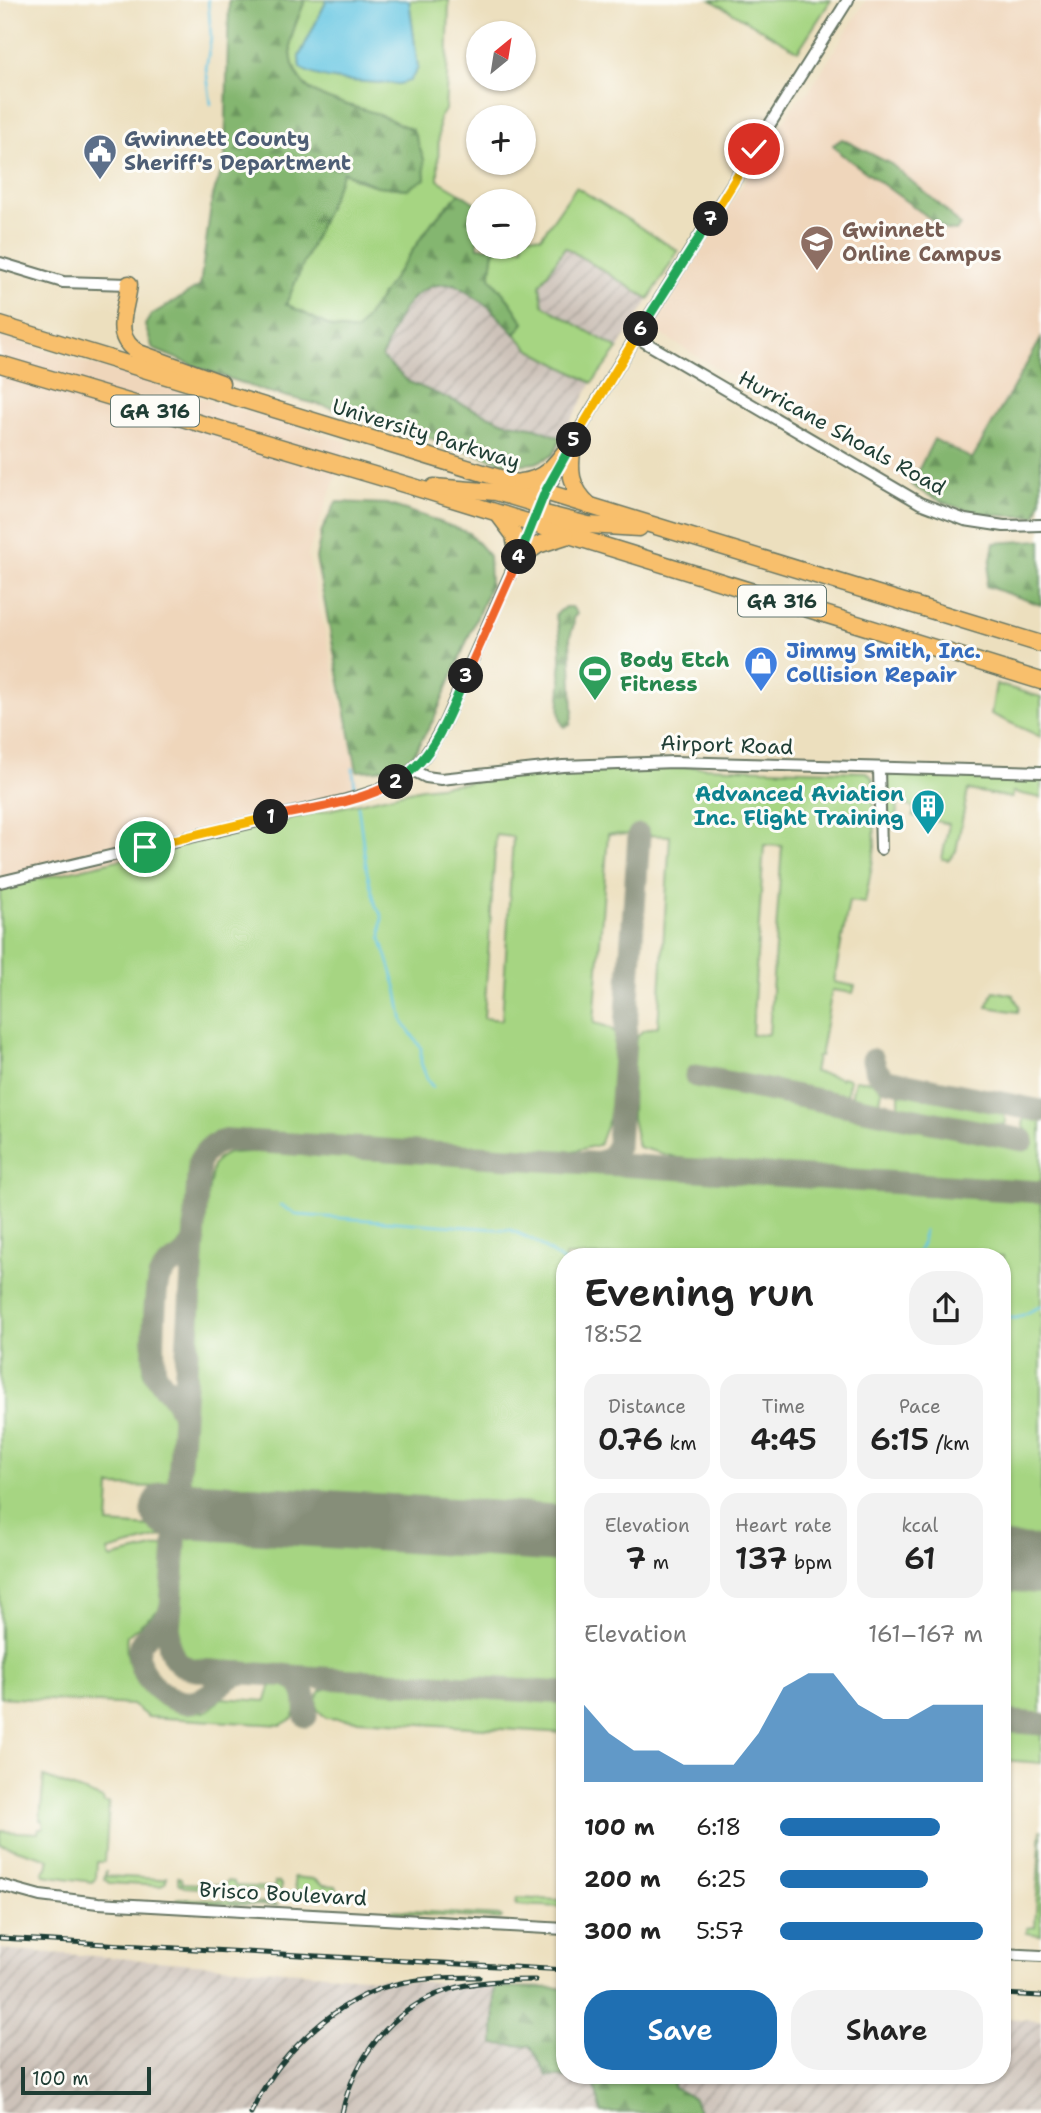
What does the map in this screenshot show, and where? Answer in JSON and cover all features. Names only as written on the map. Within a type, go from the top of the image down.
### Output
[{"type":"highway","points":[[129,284],[121,331],[125,341],[134,349],[234,388],[280,411]]},
{"type":"highway","name":"University Parkway","points":[[0,325],[514,483],[568,536],[1041,681]]},
{"type":"highway","name":"University Parkway","points":[[0,364],[499,515],[539,509],[592,507],[1041,644]]},
{"type":"highway","points":[[514,483],[533,481],[544,475],[552,469],[573,440]]},
{"type":"highway","points":[[573,440],[571,478],[579,494],[592,507]]},
{"type":"highway","points":[[414,488],[486,491],[588,525],[662,529]]},
{"type":"highway","points":[[499,515],[514,535],[518,559],[538,545],[568,536]]},
{"type":"highway","points":[[996,667],[1041,672]]},
{"type":"street","points":[[0,882],[346,800],[385,788],[414,771],[432,748],[441,730],[539,509],[573,440],[848,0]]},
{"type":"street","points":[[0,263],[63,282],[129,284]]},
{"type":"street","name":"Hurricane Shoals Road","points":[[636,337],[920,503],[965,520],[1004,526],[1041,525]]},
{"type":"street","name":"Airport Road","points":[[414,771],[426,777],[441,779],[563,766],[674,762],[1041,772]]},
{"type":"street","points":[[878,769],[881,849]]},
{"type":"street","name":"Brisco Boulevard","points":[[0,1885],[40,1896],[98,1903],[556,1928]]},
{"type":"street","points":[[1011,1954],[1041,1956]]},
{"type":"shaded area","points":[[866,0],[1041,0],[1041,339],[972,460],[934,439],[911,485],[660,334],[658,316],[798,99],[809,91]]},
{"type":"shaded area","points":[[565,247],[649,299],[618,349],[543,305],[540,286]]},
{"type":"shaded area","points":[[455,283],[489,307],[529,349],[592,383],[561,438],[536,428],[504,422],[409,382],[382,358],[393,329],[412,297],[433,286]]},
{"type":"shaded area","points":[[0,337],[348,442],[308,555],[361,796],[118,861],[0,884]]},
{"type":"shaded area","points":[[0,1949],[495,1987],[494,2044],[531,2046],[547,2076],[556,2077],[556,2084],[594,2084],[602,2113],[0,2113]]},
{"type":"shaded area","points":[[1011,2018],[1041,2020],[1041,2113],[700,2113],[694,2099],[673,2087],[673,2084],[1011,2084]]},
{"type":"green space","points":[[229,0],[305,0],[291,42],[292,60],[297,74],[315,93],[377,114],[413,130],[424,159],[425,179],[407,189],[377,186],[343,172],[286,304],[333,328],[357,331],[433,221],[460,193],[466,197],[466,259],[493,259],[490,277],[524,323],[515,334],[489,307],[455,284],[436,285],[414,297],[406,306],[382,358],[409,382],[504,422],[536,428],[561,438],[553,455],[536,463],[509,465],[365,416],[264,391],[153,349],[145,325],[151,315],[200,286],[212,198],[225,161]]},
{"type":"green space","points":[[305,0],[327,0],[299,57],[300,68],[335,79],[399,84],[418,68],[409,0],[449,0],[445,110],[439,119],[438,180],[460,193],[433,221],[357,331],[333,328],[286,304],[343,171],[365,183],[407,189],[373,113],[316,93],[305,85],[297,74],[292,60],[291,42]]},
{"type":"green space","points":[[711,0],[831,0],[798,51]]},
{"type":"green space","points":[[842,139],[891,164],[960,225],[956,231],[946,230],[841,154],[833,145]]},
{"type":"green space","points":[[576,187],[678,251],[649,299],[565,247],[540,285],[543,305],[618,349],[592,383],[529,349],[515,334],[524,323],[490,277],[493,259],[536,259],[536,236],[541,237]]},
{"type":"green space","points":[[1041,339],[1041,499],[1036,516],[1003,516],[971,511],[941,501],[911,485],[934,439],[972,459]]},
{"type":"green space","points":[[336,502],[387,504],[424,516],[469,533],[489,556],[490,586],[434,719],[410,760],[377,770],[357,771],[316,558],[322,530]]},
{"type":"green space","points":[[1041,540],[1041,605],[986,586],[994,543]]},
{"type":"green space","points":[[565,607],[572,607],[577,614],[573,618],[570,637],[573,712],[570,725],[564,727],[560,712],[560,641],[555,615]]},
{"type":"green space","points":[[996,684],[1041,697],[1041,737],[991,714]]},
{"type":"green space","points":[[667,766],[867,772],[873,779],[875,848],[865,903],[849,901],[834,982],[855,986],[853,993],[832,990],[820,1057],[817,1057],[814,1072],[850,1079],[846,1097],[701,1070],[692,1083],[864,1116],[868,1102],[851,1097],[855,1080],[874,1082],[882,1090],[877,1118],[1021,1147],[1025,1133],[1028,1132],[1023,1126],[1024,1119],[1034,1114],[1041,1116],[1041,1184],[725,1164],[678,1158],[638,1147],[632,1118],[633,1042],[642,1031],[658,1026],[670,836],[608,834],[594,1023],[610,1028],[619,1042],[612,1111],[599,1145],[573,1151],[510,1150],[229,1131],[217,1134],[202,1143],[194,1158],[186,1238],[151,1272],[144,1374],[175,1410],[170,1487],[110,1486],[108,1524],[167,1528],[164,1536],[108,1551],[110,1558],[166,1545],[162,1607],[127,1636],[129,1662],[142,1685],[151,1694],[162,1702],[187,1710],[204,1712],[221,1698],[266,1701],[270,1687],[285,1683],[294,1687],[299,1695],[293,1718],[281,1725],[148,1717],[132,1705],[0,1697],[0,888],[422,788],[577,769]],"holes":[[[496,835],[513,837],[502,1020],[484,1018]],[[764,845],[782,846],[769,1034],[752,1035]]]},
{"type":"green space","points":[[896,773],[1041,778],[1041,798],[1013,792],[1012,798],[968,790],[956,851],[949,860],[942,859],[949,824],[913,816],[914,808],[906,805],[905,799],[899,799],[894,827],[891,829],[885,826],[884,780]]},
{"type":"green space","points":[[994,991],[1013,995],[1019,1006],[1018,1012],[987,1007]]},
{"type":"green space","points":[[905,1090],[1001,1108],[1006,1121],[1005,1124],[997,1126],[899,1107],[899,1094]]},
{"type":"green space","points":[[290,1150],[1041,1199],[1041,1545],[1011,1543],[1011,1248],[556,1248],[556,1513],[205,1491],[190,1482],[186,1464],[201,1231],[213,1166],[218,1158],[229,1153]]},
{"type":"green space","points":[[197,1530],[556,1552],[556,1684],[189,1659],[178,1650],[176,1639],[182,1547],[185,1538]]},
{"type":"green space","points":[[1011,1582],[1041,1584],[1041,1715],[1011,1713]]},
{"type":"green space","points":[[331,1686],[556,1700],[556,1732],[326,1718],[317,1709],[316,1699],[321,1691]]},
{"type":"green space","points":[[1011,1730],[1041,1732],[1041,1763],[1011,1761]]},
{"type":"green space","points":[[44,1777],[109,1803],[105,1862],[97,1862],[96,1878],[92,1882],[44,1875],[49,1859],[0,1844],[0,1831],[38,1833],[39,1828],[43,1828],[43,1821],[40,1820]]},
{"type":"green space","points":[[1041,1829],[1041,1935],[1026,1933],[1028,1928],[1035,1927]]},
{"type":"green space","points":[[106,1871],[106,1876],[160,1879],[167,1877],[165,1883],[160,1886],[109,1883],[104,1879]]},
{"type":"green space","points":[[178,1877],[182,1883],[225,1885],[227,1881],[234,1882],[235,1886],[274,1888],[275,1882],[279,1882],[282,1886],[280,1891],[275,1892],[184,1887],[178,1883]]},
{"type":"green space","points":[[294,1877],[336,1886],[338,1892],[352,1895],[303,1894],[296,1889]]},
{"type":"green space","points":[[517,1898],[556,1900],[556,1907],[516,1905]]},
{"type":"green space","points":[[176,1899],[278,1906],[177,1902]]},
{"type":"green space","points":[[391,1910],[501,1916],[502,1917],[389,1913]]},
{"type":"green space","points":[[495,1987],[556,1988],[556,2077],[547,2076],[531,2046],[494,2044]]},
{"type":"green space","points":[[594,2084],[673,2084],[673,2087],[694,2099],[700,2113],[602,2113]]},
{"type":"water","points":[[327,0],[409,0],[418,68],[410,81],[399,84],[348,81],[323,77],[300,68],[299,57]]},
{"type":"waterway","points":[[208,0],[211,37],[206,69],[211,104]]},
{"type":"waterway","points":[[353,768],[355,790]]},
{"type":"waterway","points":[[358,806],[367,872],[376,906],[382,916],[381,938],[397,989],[403,1022],[421,1048],[421,1063],[433,1087]]},
{"type":"waterway","points":[[280,1205],[297,1215],[511,1230],[535,1241],[556,1256]]},
{"type":"waterway","points":[[920,1248],[924,1230]]},
{"type":"waterway","points":[[1011,1318],[1017,1318],[1041,1306]]},
{"type":"taxiway","points":[[597,1163],[611,1158],[618,1145],[639,835]]},
{"type":"taxiway","points":[[873,1060],[877,1072],[887,1080],[1041,1111]]},
{"type":"taxiway","points":[[696,1076],[1023,1140]]},
{"type":"taxiway","points":[[556,1692],[196,1670],[177,1661],[172,1654],[169,1627],[199,1162],[208,1149],[219,1142],[230,1140],[1041,1192]]},
{"type":"taxiway","points":[[182,1414],[156,1374],[155,1311],[162,1272],[187,1252],[194,1240]]},
{"type":"taxiway","points":[[170,1609],[164,1620],[143,1641],[139,1656],[146,1676],[162,1693],[172,1699],[192,1702],[206,1697],[229,1678],[243,1673]]},
{"type":"taxiway","points":[[285,1675],[301,1686],[306,1703],[306,1716]]},
{"type":"taxiway","points":[[1011,1722],[1041,1724]]},
{"type":"runway","points":[[170,1509],[556,1533]]},
{"type":"runway","points":[[1011,1563],[1041,1565]]},
{"type":"railway","points":[[0,1938],[556,1969]]},
{"type":"railway","points":[[251,2113],[273,2074],[288,2056],[304,2038],[342,2008],[382,1988],[405,1982],[479,1977]]},
{"type":"railway","points":[[342,2113],[356,2073],[366,2055],[378,2038],[408,2010],[426,1999],[467,1985],[535,1980]]},
{"type":"railway","points":[[1011,1994],[1041,1996]]},
{"type":"place","name":"Gwinnett County Sheriff's Department","points":[[100,181]]},
{"type":"place","name":"Gwinnett Online Campus","points":[[817,272]]},
{"type":"place","name":"Jimmy Smith, Inc. Collision Repair","points":[[761,693]]},
{"type":"place","name":"Body Etch Fitness","points":[[595,702]]},
{"type":"place","name":"Advanced Aviation Inc. Flight Training","points":[[928,836]]},
{"type":"route","points":[[145,847],[364,795],[385,788],[414,771],[432,748],[445,722],[497,608],[545,492],[573,440],[754,149]]}]
